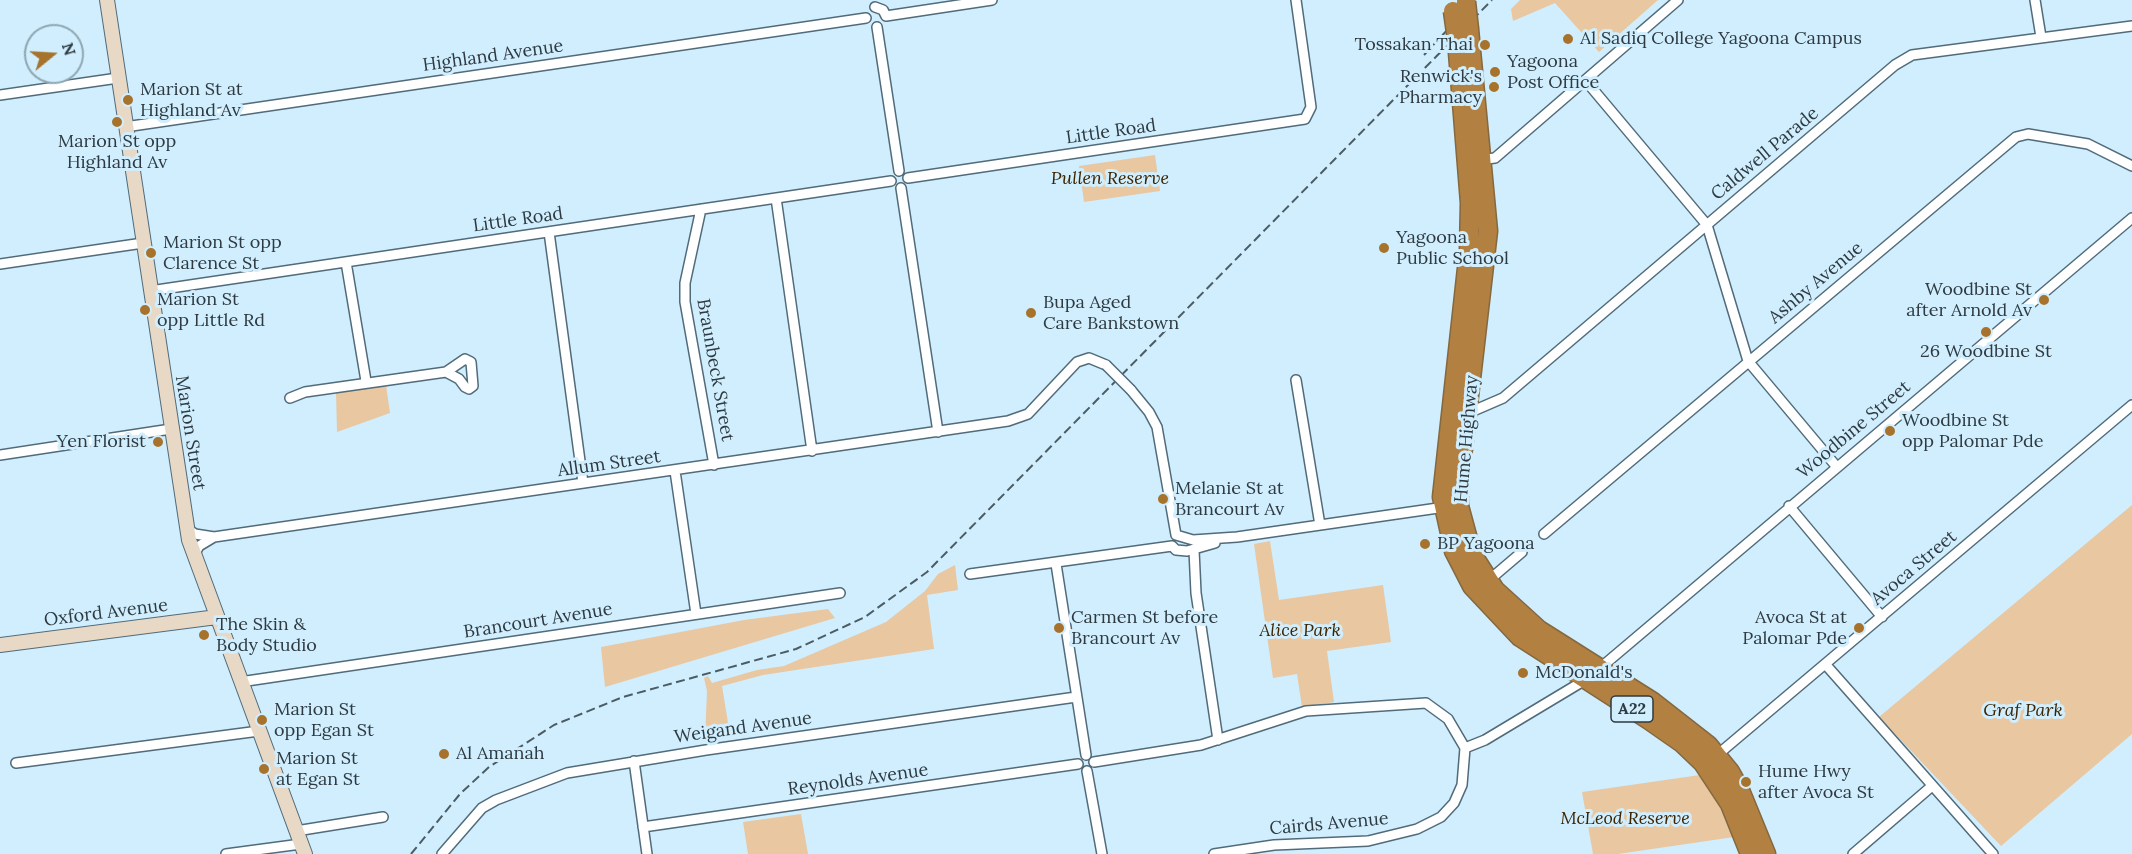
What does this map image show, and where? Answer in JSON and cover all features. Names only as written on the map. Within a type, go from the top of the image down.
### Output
[{"type":"highway","name":"Hume Highway","points":[[1459,3],[1475,161],[1487,246],[1466,414],[1451,506],[1472,554],[1488,581],[1539,630],[1703,763],[1730,804],[1750,854]]},
{"type":"highway","name":"Hume Highway","points":[[1475,161],[1470,203],[1469,250],[1445,462],[1454,551],[1478,594],[1520,637],[1653,702],[1696,735],[1716,756],[1739,788],[1766,854]]},
{"type":"main road","name":"Marion Street","points":[[107,0],[186,528],[240,682],[303,849]]},
{"type":"main road","name":"Oxford Avenue","points":[[0,645],[217,617]]},
{"type":"street","points":[[886,16],[992,0]]},
{"type":"street","name":"Little Road","points":[[908,178],[1300,121],[1308,116],[1311,107],[1296,0]]},
{"type":"street","points":[[1475,161],[1495,158],[1678,0]]},
{"type":"street","points":[[2035,0],[2041,37]]},
{"type":"street","points":[[874,4],[881,8],[886,16],[885,22],[877,27],[870,25],[866,18],[867,12],[874,4]]},
{"type":"street","name":"Highland Avenue","points":[[125,127],[866,18]]},
{"type":"street","name":"Caldwell Parade","points":[[1466,414],[1503,398],[1895,65],[1912,55],[2132,26]]},
{"type":"street","points":[[877,27],[899,171]]},
{"type":"street","points":[[0,95],[118,78]]},
{"type":"street","points":[[1586,81],[1707,225],[1748,362],[1836,466]]},
{"type":"street","name":"Ashby Avenue","points":[[1544,534],[2016,137],[2028,134],[2088,144],[2132,166]]},
{"type":"street","points":[[899,171],[904,172],[908,178],[908,183],[901,188]]},
{"type":"street","points":[[899,171],[892,176],[891,181],[894,186],[901,188]]},
{"type":"street","name":"Little Road","points":[[150,291],[891,181]]},
{"type":"street","points":[[901,188],[938,432]]},
{"type":"street","points":[[776,198],[812,451]]},
{"type":"street","name":"Braunbeck Street","points":[[701,209],[685,283],[685,302],[714,465]]},
{"type":"street","name":"Woodbine Street","points":[[1465,748],[1485,740],[1592,674],[2132,218]]},
{"type":"street","points":[[549,232],[583,483]]},
{"type":"street","points":[[0,264],[143,243]]},
{"type":"street","points":[[346,262],[366,381]]},
{"type":"street","name":"Allum Street","points":[[186,528],[195,534],[214,537],[1008,421],[1028,414],[1077,362],[1089,358],[1106,365],[1131,390],[1149,412],[1157,427],[1180,538]]},
{"type":"street","points":[[290,398],[305,392],[366,381],[446,372]]},
{"type":"street","points":[[1296,380],[1320,525]]},
{"type":"street","name":"Avoca Street","points":[[1716,756],[2132,405]]},
{"type":"street","points":[[0,455],[171,429]]},
{"type":"street","points":[[675,471],[696,614]]},
{"type":"street","points":[[1176,548],[1171,540],[1237,537],[1451,506]]},
{"type":"street","points":[[1789,506],[1882,617]]},
{"type":"street","points":[[194,555],[199,546],[214,537]]},
{"type":"street","points":[[970,574],[1176,548],[1194,550],[1237,537]]},
{"type":"street","points":[[1194,550],[1218,740]]},
{"type":"street","points":[[1488,581],[1522,552]]},
{"type":"street","points":[[1056,564],[1086,755],[1094,762]]},
{"type":"street","name":"Brancourt Avenue","points":[[240,682],[840,593]]},
{"type":"street","points":[[1826,665],[1994,854]]},
{"type":"street","name":"Weigand Avenue","points":[[442,854],[482,808],[496,800],[567,773],[634,761],[1076,697]]},
{"type":"street","points":[[1102,854],[1088,771],[1094,762],[1201,746],[1306,711],[1426,704],[1448,719],[1465,748]]},
{"type":"street","points":[[16,763],[259,731]]},
{"type":"street","name":"Cairds Avenue","points":[[1214,854],[1274,845],[1368,841],[1424,826],[1441,817],[1454,803],[1462,785],[1465,748]]},
{"type":"street","points":[[1086,755],[1080,758],[1078,764],[1081,769],[1088,771]]},
{"type":"street","points":[[634,761],[647,854]]},
{"type":"street","name":"Reynolds Avenue","points":[[643,827],[1078,764]]},
{"type":"street","points":[[1853,854],[1932,786]]},
{"type":"street","points":[[296,831],[383,817]]},
{"type":"street","points":[[226,854],[303,849]]},
{"type":"green space","points":[[1520,0],[1658,0],[1599,52],[1555,3],[1513,21],[1511,9]]},
{"type":"green space","name":"Pullen Reserve","points":[[1155,155],[1160,191],[1084,202],[1079,166]]},
{"type":"green space","points":[[386,385],[390,413],[337,432],[336,392]]},
{"type":"green space","name":"Graf Park","points":[[2132,505],[2132,734],[2001,846],[1879,717]]},
{"type":"green space","name":"Alice Park","points":[[1270,541],[1279,600],[1383,585],[1391,642],[1327,651],[1334,702],[1302,707],[1297,674],[1273,678],[1254,544]]},
{"type":"green space","points":[[955,565],[958,590],[927,595],[934,649],[763,675],[722,686],[730,735],[705,739],[707,691],[704,678],[708,676],[712,683],[757,670],[784,666],[886,622],[925,591],[938,574]]},
{"type":"green space","points":[[828,609],[835,618],[605,687],[601,647],[744,620]]},
{"type":"green space","name":"McLeod Reserve","points":[[1700,775],[1717,798],[1734,837],[1618,854],[1593,854],[1582,792]]},
{"type":"green space","points":[[801,814],[808,854],[748,854],[743,822]]},
{"type":"railway","points":[[1424,55],[1475,0]]},
{"type":"railway","points":[[411,854],[460,794],[489,767],[554,725],[623,697],[796,649],[865,617],[927,572],[1492,0]]},
{"type":"place","name":"Al Sadiq College Yagoona Campus","points":[[1568,39]]},
{"type":"place","name":"Tossakan Thai","points":[[1485,45]]},
{"type":"place","name":"Yagoona Post Office","points":[[1495,72]]},
{"type":"place","name":"Renwick's Pharmacy","points":[[1494,87]]},
{"type":"place","name":"Marion St at Highland Av","points":[[128,100]]},
{"type":"place","name":"Marion St opp Highland Av","points":[[117,122]]},
{"type":"place","name":"Yagoona Public School","points":[[1384,248]]},
{"type":"place","name":"Marion St opp Clarence St","points":[[151,253]]},
{"type":"place","name":"Woodbine St after Arnold Av","points":[[2044,300]]},
{"type":"place","name":"Marion St opp Little Rd","points":[[145,310]]},
{"type":"place","name":"Bupa Aged Care Bankstown","points":[[1031,313]]},
{"type":"place","name":"26 Woodbine St","points":[[1986,332]]},
{"type":"place","name":"Woodbine St opp Palomar Pde","points":[[1890,431]]},
{"type":"place","name":"Yen Florist","points":[[158,442]]},
{"type":"place","name":"Melanie St at Brancourt Av","points":[[1163,499]]},
{"type":"place","name":"BP Yagoona","points":[[1425,544]]},
{"type":"place","name":"Carmen St before Brancourt Av","points":[[1059,628]]},
{"type":"place","name":"Avoca St at Palomar Pde","points":[[1859,628]]},
{"type":"place","name":"The Skin & Body Studio","points":[[204,635]]},
{"type":"place","name":"McDonald's","points":[[1523,673]]},
{"type":"place","name":"Marion St opp Egan St","points":[[262,720]]},
{"type":"place","name":"Al Amanah","points":[[444,754]]},
{"type":"place","name":"Marion St at Egan St","points":[[264,769]]},
{"type":"place","name":"Hume Hwy after Avoca St","points":[[1746,782]]}]
